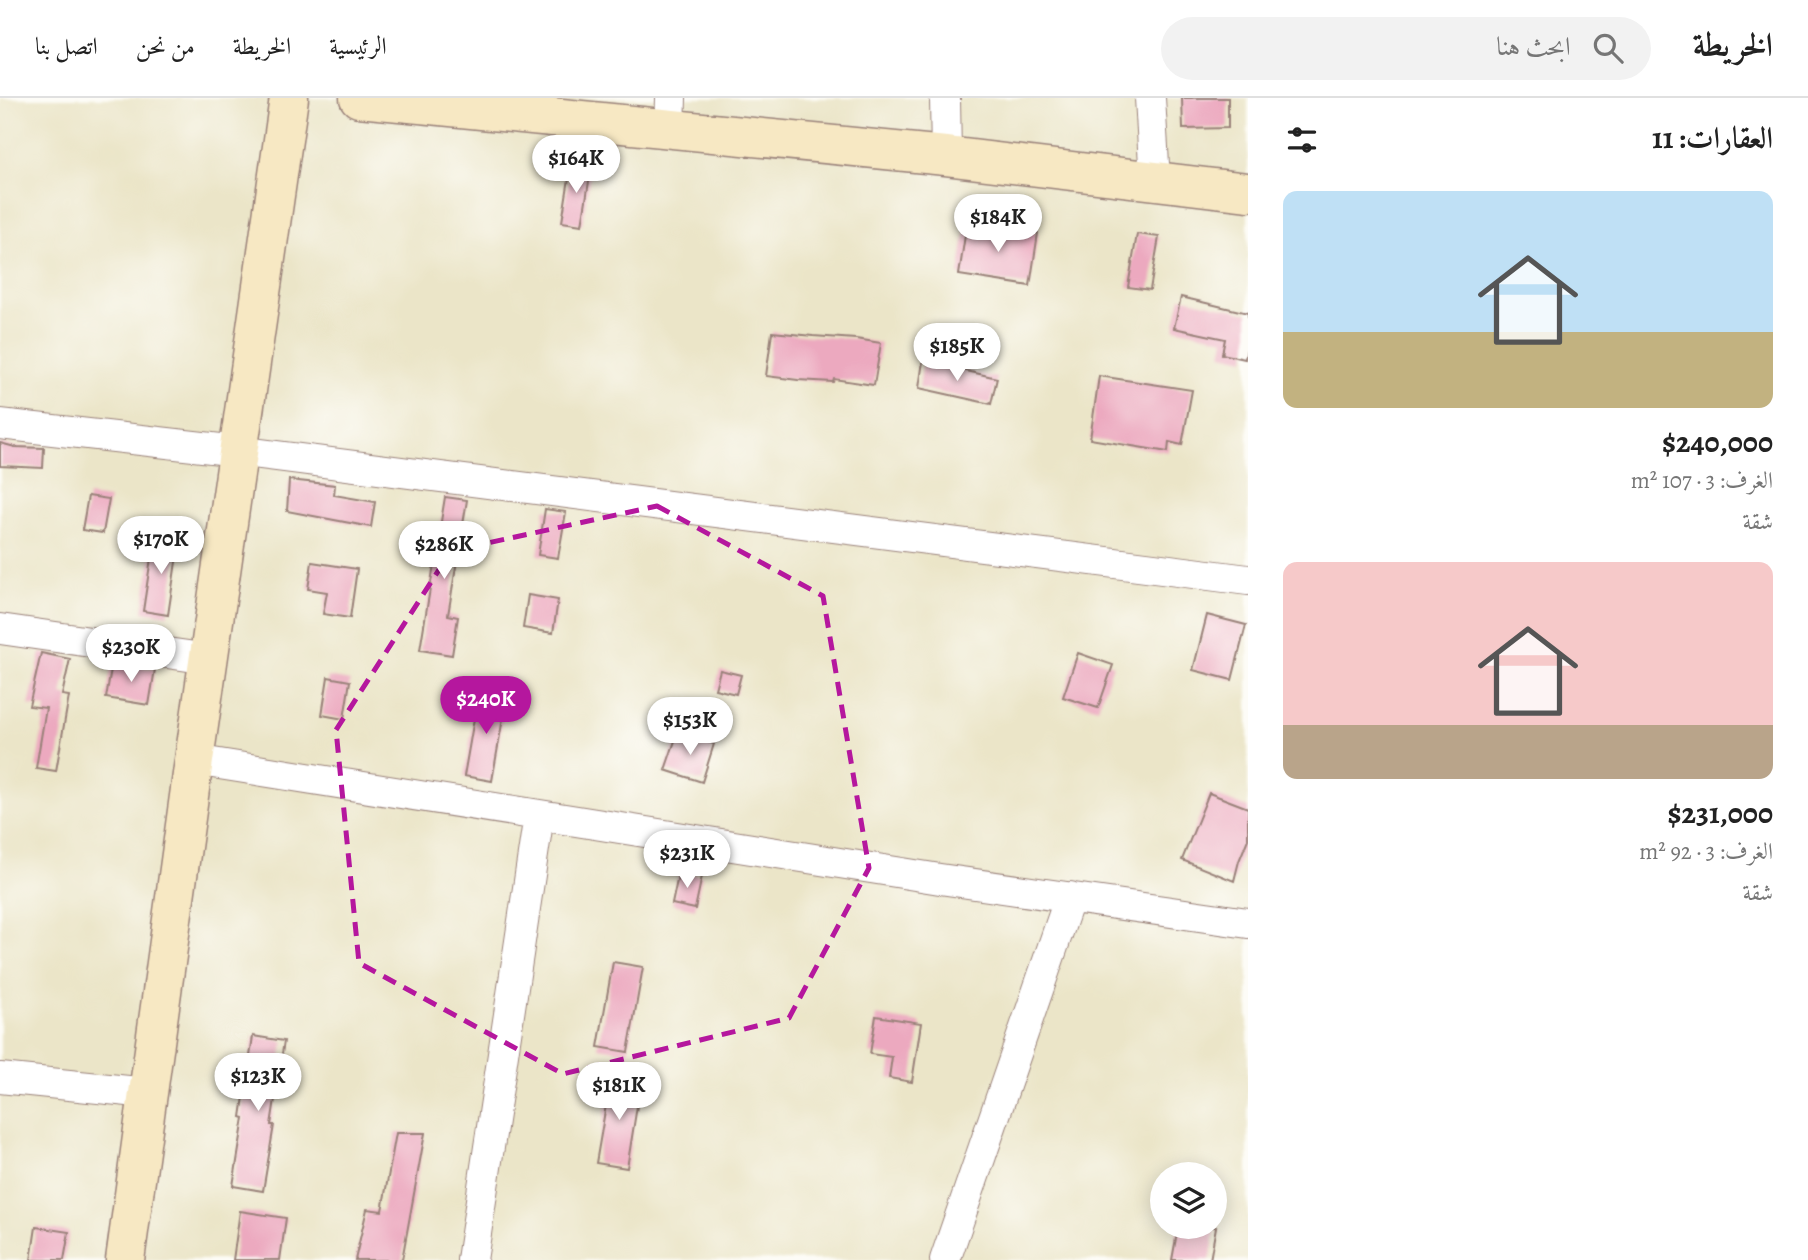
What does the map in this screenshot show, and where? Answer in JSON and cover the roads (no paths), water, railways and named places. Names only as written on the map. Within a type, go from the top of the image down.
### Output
[{"type":"street","points":[[125,1260],[289,98]]},
{"type":"street","points":[[361,98],[670,113],[946,156],[1248,192]]},
{"type":"street","points":[[945,98],[946,156]]},
{"type":"street","points":[[1150,98],[1155,181]]},
{"type":"street","points":[[0,424],[238,451],[1248,580]]},
{"type":"street","points":[[0,629],[209,659]]},
{"type":"street","points":[[194,760],[926,876],[1248,923]]},
{"type":"street","points":[[472,1260],[539,815]]},
{"type":"street","points":[[945,1260],[1070,897]]},
{"type":"street","points":[[0,1078],[148,1093]]}]
